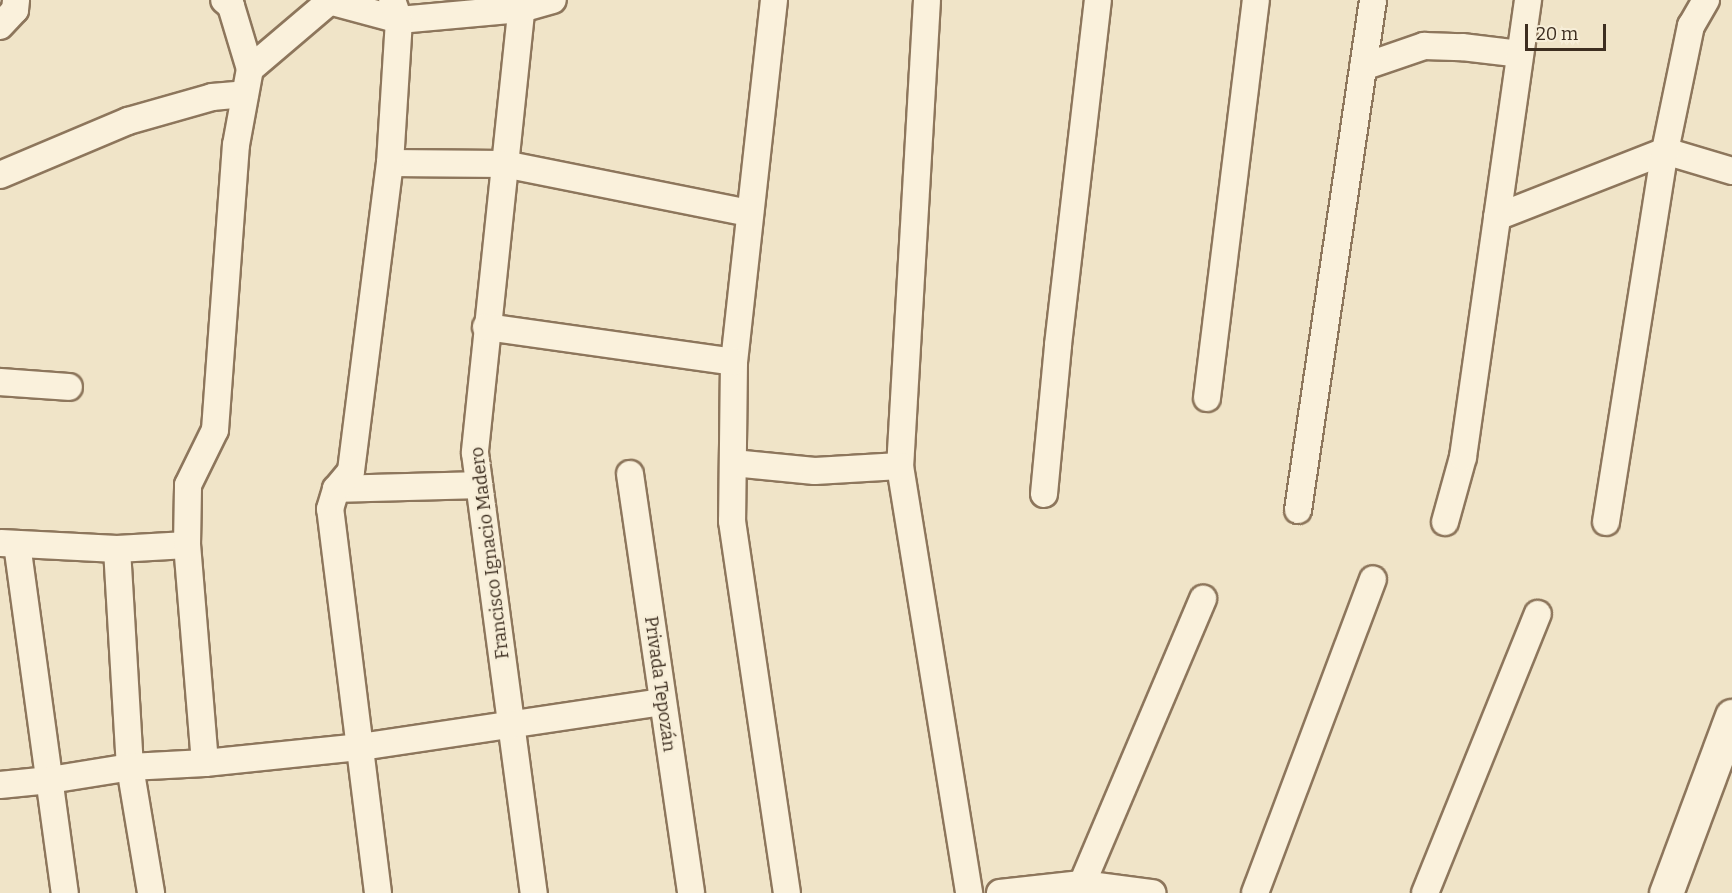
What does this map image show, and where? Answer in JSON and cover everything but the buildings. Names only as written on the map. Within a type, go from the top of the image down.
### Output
[{"type":"main road","points":[[1666,893],[1732,716]]},
{"type":"street","points":[[0,26],[15,10],[16,0]]},
{"type":"street","points":[[205,763],[187,545],[188,484],[215,430],[236,145],[250,69],[231,6],[224,0]]},
{"type":"street","points":[[250,69],[328,0],[395,10],[553,0]]},
{"type":"street","points":[[774,0],[734,362],[732,521],[787,893]]},
{"type":"street","points":[[927,0],[900,466],[969,893]]},
{"type":"street","points":[[1044,494],[1058,345],[1098,0]]},
{"type":"street","points":[[1207,398],[1256,0]]},
{"type":"street","points":[[1298,510],[1373,0]]},
{"type":"street","points":[[1445,522],[1463,457],[1528,0]]},
{"type":"street","points":[[1606,522],[1665,152],[1695,0]]},
{"type":"street","points":[[1691,26],[1706,0]]},
{"type":"street","name":"Francisco Ignacio Madero","points":[[518,4],[475,453],[534,893]]},
{"type":"street","points":[[378,893],[330,509],[336,489],[351,471],[390,163],[395,10]]},
{"type":"street","points":[[1363,67],[1424,46],[1461,46],[1520,54]]},
{"type":"street","points":[[0,175],[128,121],[212,97],[245,94]]},
{"type":"street","points":[[1497,217],[1665,152],[1732,171]]},
{"type":"street","points":[[390,163],[504,164],[750,213]]},
{"type":"street","points":[[486,327],[734,362]]},
{"type":"street","points":[[0,381],[69,387]]},
{"type":"street","points":[[733,463],[815,471],[900,466]]},
{"type":"street","name":"Privada Tepozán","points":[[630,474],[692,893]]},
{"type":"street","points":[[336,489],[479,485]]},
{"type":"street","points":[[65,893],[50,780],[8,544],[117,549],[187,545]]},
{"type":"street","points":[[117,549],[130,767],[151,893]]},
{"type":"street","points":[[1255,893],[1373,579]]},
{"type":"street","points":[[1082,884],[1203,599]]},
{"type":"street","points":[[1425,893],[1538,614]]},
{"type":"street","points":[[0,785],[50,780],[130,767],[205,763],[361,747],[662,702]]},
{"type":"street","points":[[1000,893],[1082,884],[1152,893]]}]
